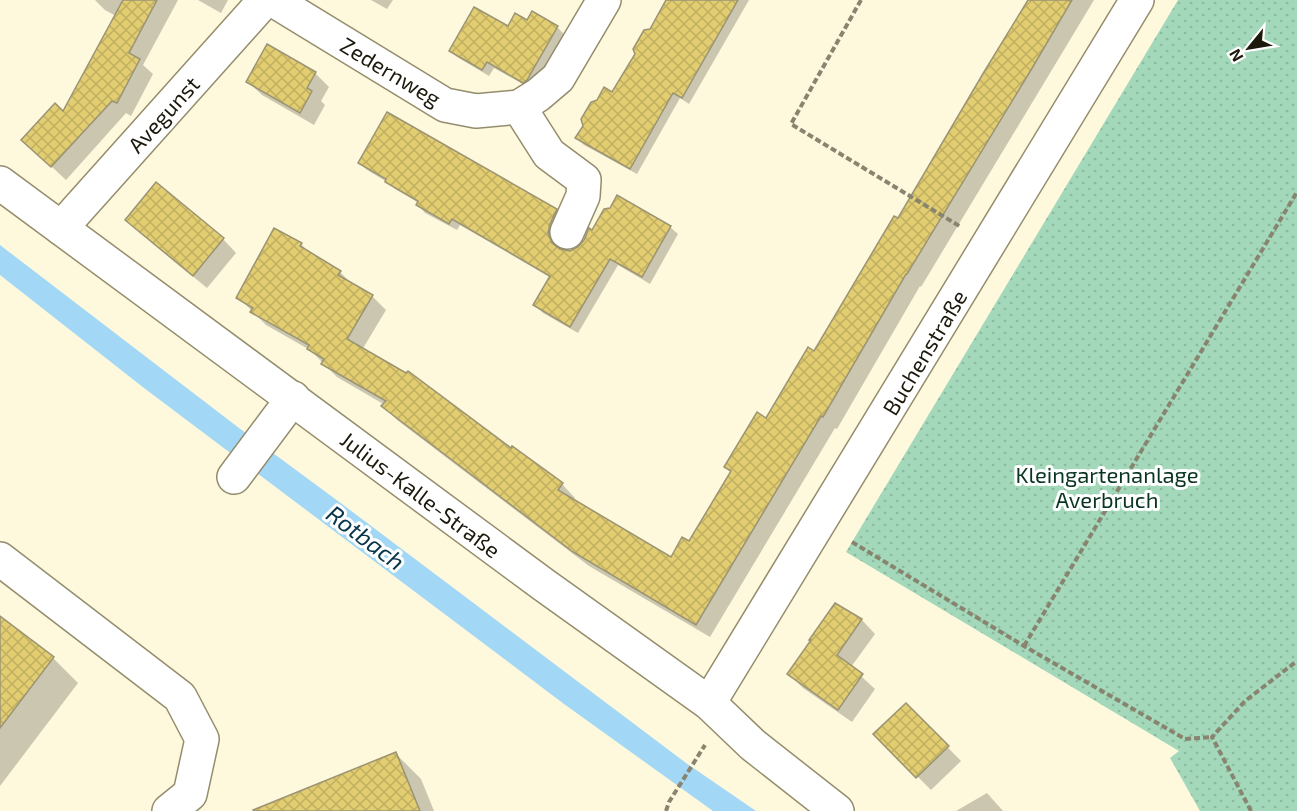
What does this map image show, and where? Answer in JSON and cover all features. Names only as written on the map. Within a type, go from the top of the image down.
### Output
[{"type":"street","name":"Avegunst","points":[[61,228],[265,0]]},
{"type":"street","name":"Zedernweg","points":[[273,0],[445,105],[476,111],[519,107],[558,78],[604,0]]},
{"type":"street","name":"Buchenstraße","points":[[709,703],[1137,0]]},
{"type":"street","points":[[519,107],[549,154],[584,180],[583,196],[567,232]]},
{"type":"street","name":"Julius-Kalle-Straße","points":[[0,183],[544,585],[709,703],[753,746],[837,811]]},
{"type":"street","points":[[234,477],[293,398]]},
{"type":"street","points":[[0,559],[180,697],[202,740],[190,794],[169,811]]},
{"type":"path","points":[[861,0],[791,124],[989,244]]},
{"type":"path","points":[[1024,646],[1297,192]]},
{"type":"path","points":[[852,542],[1024,646],[1185,739],[1212,737],[1245,701],[1297,661]]},
{"type":"path","points":[[1212,737],[1251,811]]},
{"type":"path","points":[[666,811],[669,802],[698,758]]},
{"type":"green space","name":"Kleingartenanlage Averbruch","points":[[1178,0],[1297,0],[1297,811],[1200,811],[1170,758],[1179,751],[846,552]]},
{"type":"water","name":"Rotbach","points":[[0,245],[239,428],[686,763],[756,811],[713,811],[564,704],[144,388],[0,275]]},
{"type":"building","points":[[123,0],[157,0],[129,53],[140,59],[117,103],[112,101],[51,167],[21,140],[55,103],[63,111]]},
{"type":"building","points":[[666,0],[738,0],[682,98],[673,93],[630,169],[575,138],[583,126],[581,119],[591,102],[597,100],[604,87],[612,92],[635,54],[633,49],[644,30],[650,29]]},
{"type":"building","points":[[1028,0],[1072,0],[696,625],[573,552],[381,406],[386,401],[321,364],[324,359],[307,349],[309,345],[250,312],[253,308],[236,298],[274,228],[302,243],[300,246],[341,271],[338,275],[373,295],[347,339],[406,373],[408,371],[511,448],[512,446],[563,483],[558,490],[671,557],[682,537],[689,541],[731,471],[724,467],[757,412],[766,418],[808,347],[814,351],[894,216],[898,218]]},
{"type":"building","points":[[474,7],[508,26],[515,13],[527,20],[532,11],[558,26],[527,80],[523,83],[487,62],[482,70],[449,51]]},
{"type":"building","points":[[267,44],[316,72],[307,88],[312,91],[300,113],[246,82]]},
{"type":"building","points":[[387,112],[557,209],[548,233],[552,243],[560,249],[570,251],[578,247],[589,228],[592,230],[604,209],[610,208],[617,195],[671,226],[642,277],[610,259],[570,327],[533,305],[550,276],[452,219],[449,224],[416,205],[418,201],[358,163]]},
{"type":"building","points":[[156,182],[224,238],[193,276],[125,220]]},
{"type":"building","points":[[835,603],[862,619],[837,655],[863,674],[838,710],[787,674]]},
{"type":"building","points":[[0,616],[54,657],[0,728]]},
{"type":"building","points":[[906,703],[949,746],[916,778],[873,734]]},
{"type":"building","points":[[396,752],[420,811],[253,810]]}]
